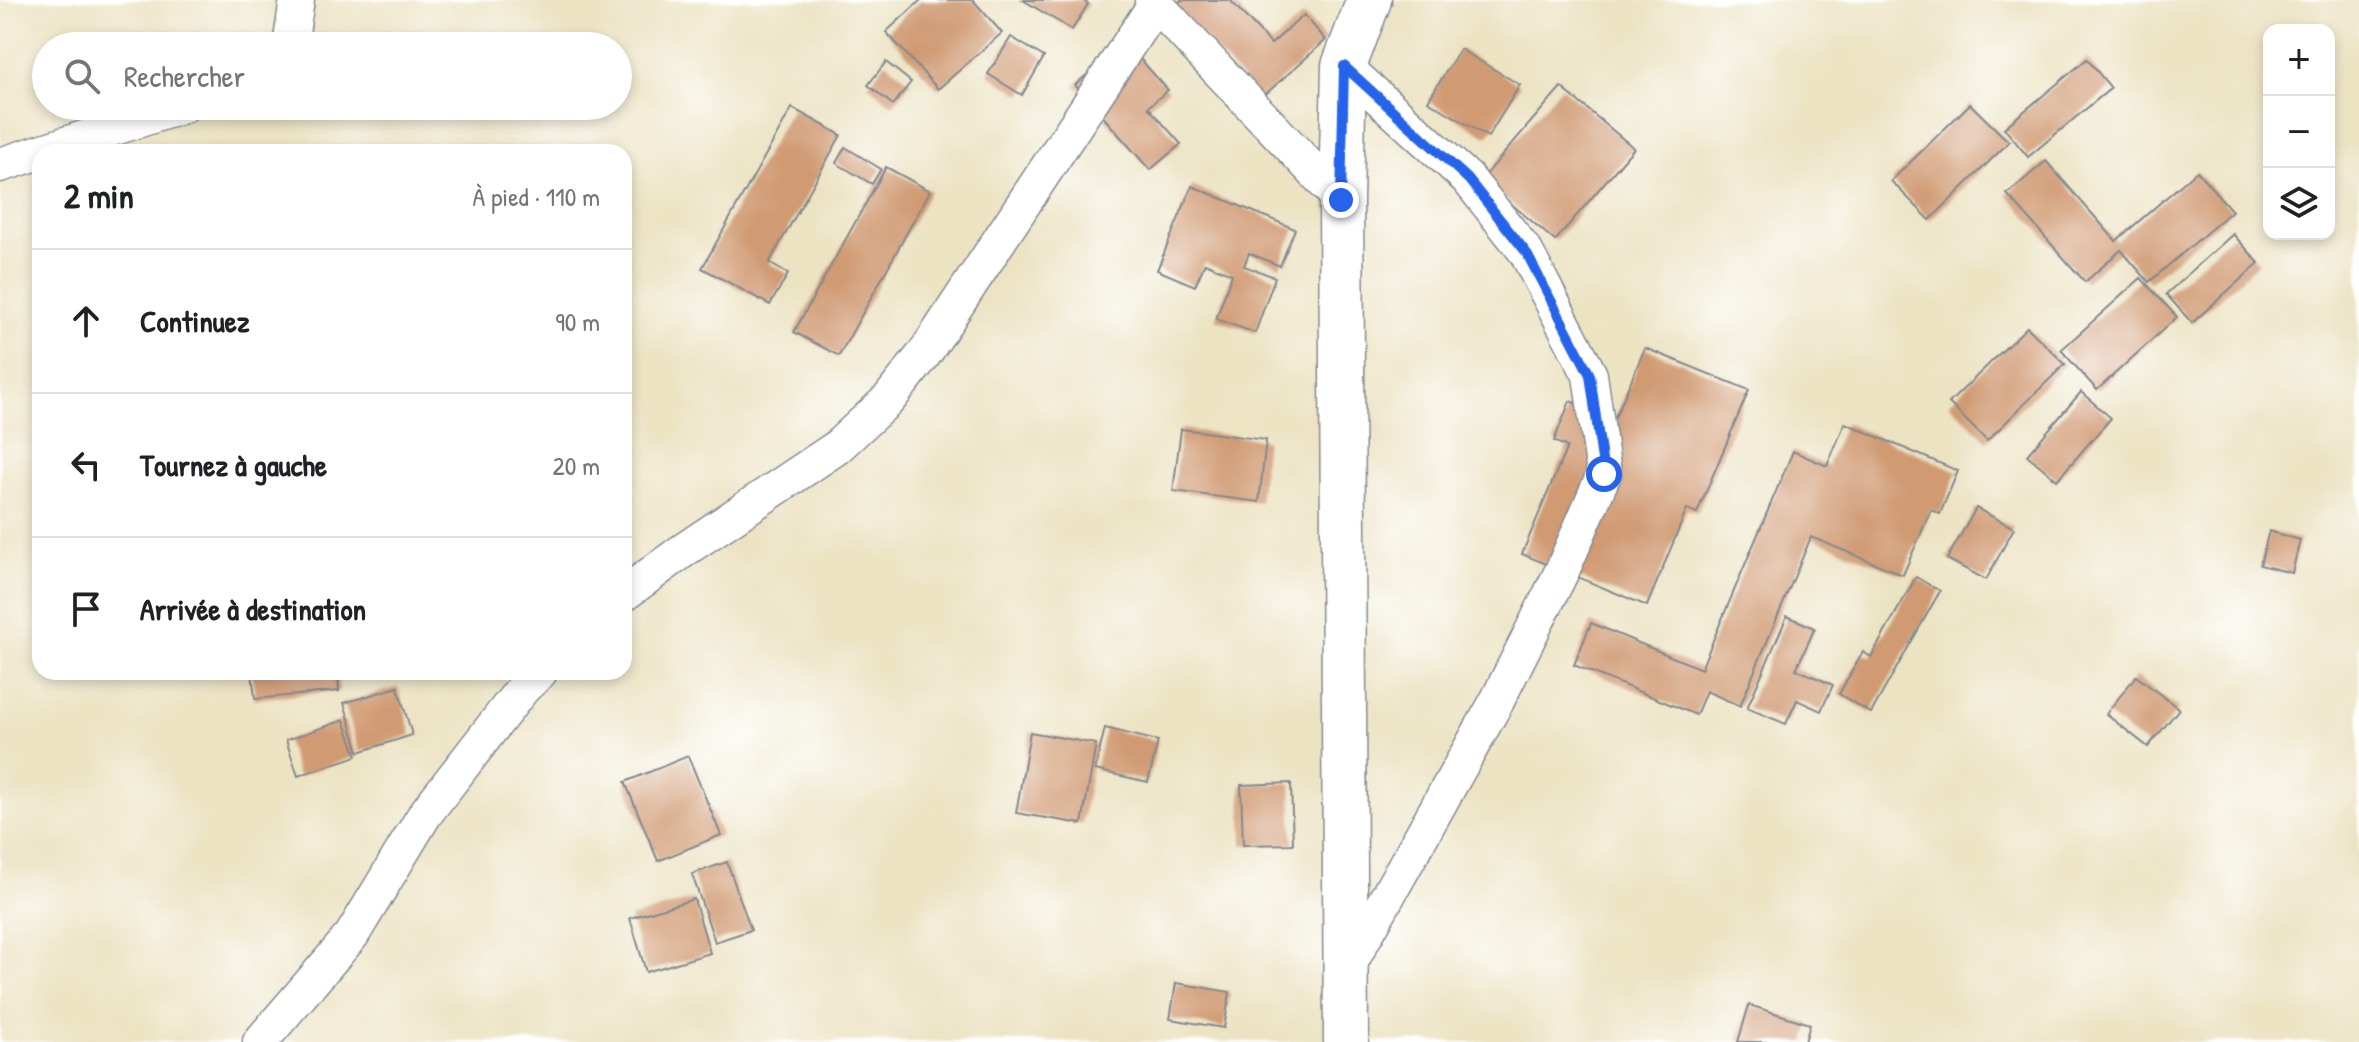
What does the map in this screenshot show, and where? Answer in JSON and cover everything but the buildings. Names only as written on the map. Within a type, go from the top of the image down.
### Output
[{"type":"street","points":[[292,32],[297,0]]},
{"type":"street","points":[[1346,1042],[1341,200],[1344,66],[1369,0]]},
{"type":"street","points":[[632,588],[836,448],[889,399],[925,353],[1154,2],[1341,200]]},
{"type":"street","points":[[1344,66],[1468,179],[1526,252],[1590,375],[1604,474],[1562,571],[1497,701],[1345,972]]},
{"type":"street","points":[[65,144],[140,120]]},
{"type":"street","points":[[0,165],[32,155]]},
{"type":"street","points":[[260,1042],[352,935],[425,814],[532,680]]},
{"type":"route","points":[[1341,200],[1344,66],[1468,179],[1526,252],[1590,375],[1604,474]]}]
